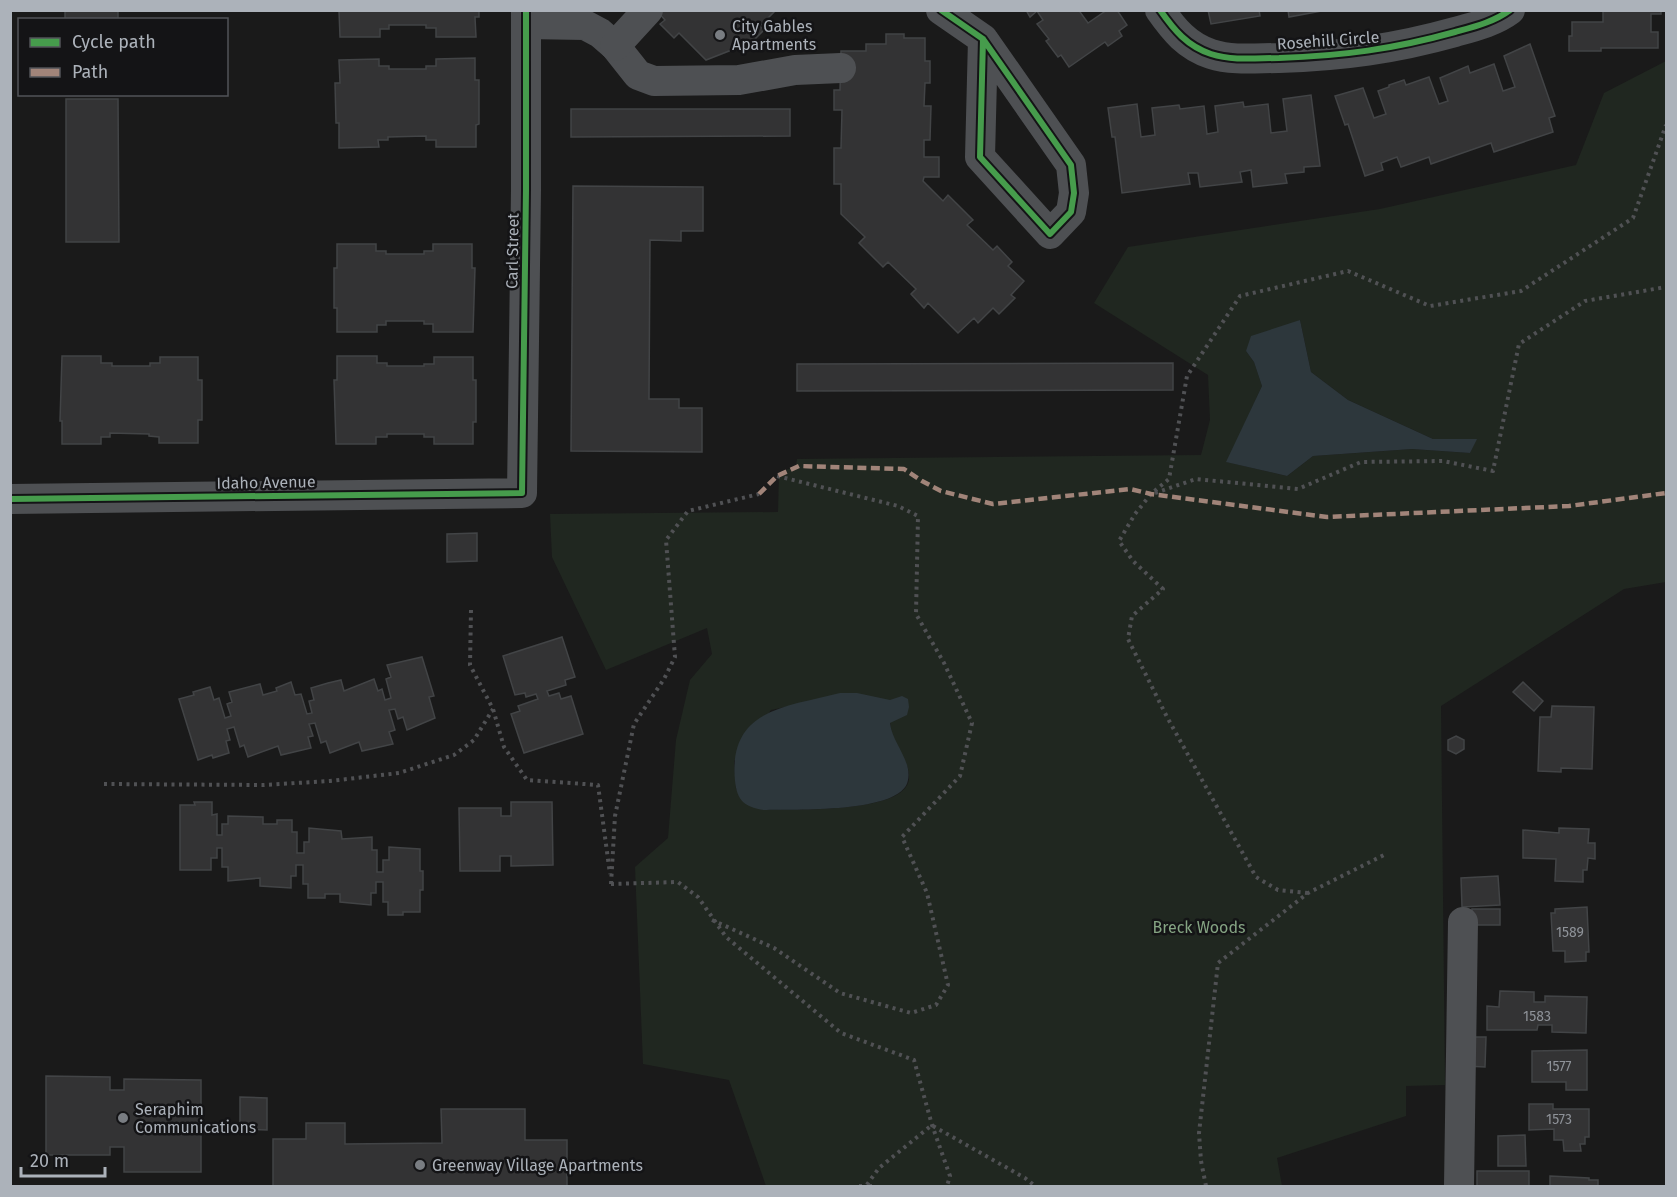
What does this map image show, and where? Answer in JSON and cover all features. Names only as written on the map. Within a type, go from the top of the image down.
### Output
[{"type":"street","points":[[615,46],[648,10]]},
{"type":"street","points":[[941,10],[983,39],[1071,165],[1074,193],[1071,212],[1050,234],[980,157],[983,39]]},
{"type":"street","name":"Rosehill Circle","points":[[1160,10],[1176,33],[1194,47],[1212,54],[1239,58],[1313,57],[1381,50],[1465,29],[1502,16],[1510,10]]},
{"type":"street","points":[[526,17],[585,25],[600,33],[615,46],[638,75],[654,81],[739,80],[795,70],[841,68]]},
{"type":"street","name":"Carl Street","points":[[522,493],[526,17]]},
{"type":"street","name":"Idaho Avenue","points":[[10,499],[522,493]]},
{"type":"street","points":[[1459,1186],[1462,922]]},
{"type":"path","points":[[1308,893],[1278,890],[1256,877],[1167,717],[1128,639],[1132,616],[1163,589],[1133,561],[1119,541],[1135,514],[1151,494],[1169,479],[1187,376],[1240,296],[1348,271],[1430,306],[1521,291],[1633,218],[1666,124]]},
{"type":"path","points":[[1151,494],[1196,479],[1298,489],[1361,462],[1443,461],[1493,471],[1519,344],[1585,301],[1666,288]]},
{"type":"path","points":[[712,920],[774,948],[840,993],[911,1013],[936,1005],[948,985],[927,893],[902,837],[960,776],[972,723],[944,663],[916,614],[918,516],[898,506],[777,476]]},
{"type":"path","points":[[611,884],[615,816],[634,724],[664,679],[675,657],[666,540],[688,511],[759,494]]},
{"type":"path","points":[[471,610],[470,665],[493,708],[504,747],[527,780],[598,785],[611,884]]},
{"type":"path","points":[[104,784],[263,785],[330,781],[399,772],[454,755],[474,740],[493,708]]},
{"type":"path","points":[[1206,1186],[1199,1133],[1218,963],[1308,893],[1384,855]]},
{"type":"path","points":[[611,884],[678,882],[698,897],[726,938],[842,1033],[914,1060],[932,1125],[950,1176],[946,1186]]},
{"type":"path","points":[[859,1186],[869,1186],[879,1168],[932,1125]]},
{"type":"path","points":[[932,1125],[1035,1186]]},
{"type":"green space","name":"Breck Woods","points":[[1666,61],[1666,582],[1624,589],[1441,706],[1445,1085],[1406,1086],[1406,1116],[1277,1158],[1282,1186],[766,1186],[729,1080],[643,1064],[635,867],[668,838],[676,740],[690,680],[712,654],[707,628],[606,670],[552,557],[550,514],[778,512],[779,473],[796,466],[797,459],[1201,455],[1210,420],[1208,375],[1094,303],[1128,247],[1380,209],[1576,165],[1604,93]],"holes":[[[1300,320],[1311,372],[1348,400],[1433,439],[1476,439],[1470,453],[1412,449],[1313,456],[1287,476],[1227,462],[1262,386],[1254,362],[1246,351]],[[890,700],[892,732],[909,773],[909,779],[903,790],[889,798],[869,804],[821,809],[764,810],[736,789],[734,761],[771,710],[799,704]]]},
{"type":"shaded area","points":[[1300,320],[1311,372],[1348,400],[1433,439],[1477,439],[1470,453],[1412,449],[1313,456],[1287,476],[1226,462],[1262,386],[1254,362],[1246,351],[1251,336]]},
{"type":"shaded area","points":[[840,693],[857,693],[890,700],[902,696],[908,699],[907,715],[890,723],[894,738],[907,765],[908,780],[901,791],[887,799],[867,804],[820,809],[764,810],[743,802],[736,788],[735,757],[741,738],[751,725],[765,715],[782,708]]},
{"type":"building","points":[[65,10],[118,10],[118,18],[65,18]]},
{"type":"building","points":[[337,10],[479,10],[479,17],[475,17],[476,37],[436,37],[436,28],[426,28],[426,25],[389,25],[389,29],[380,29],[380,37],[340,37],[339,11]]},
{"type":"building","name":"City Gables Apartments","points":[[656,10],[773,10],[774,12],[760,26],[764,30],[752,42],[706,60],[679,33],[674,38],[660,24],[665,20]]},
{"type":"building","points":[[1026,10],[1083,10],[1080,12],[1088,23],[1107,10],[1117,10],[1127,25],[1119,31],[1122,36],[1108,46],[1105,42],[1069,67],[1061,55],[1058,57],[1046,41],[1049,39],[1037,24],[1043,20],[1037,11],[1030,17]]},
{"type":"building","points":[[1208,10],[1259,10],[1260,16],[1211,24]]},
{"type":"building","points":[[1288,10],[1327,10],[1289,17]]},
{"type":"building","points":[[1603,10],[1661,10],[1661,14],[1651,14],[1651,32],[1658,32],[1658,48],[1601,48],[1601,51],[1569,51],[1572,22],[1603,22]]},
{"type":"building","points":[[886,34],[904,34],[904,38],[925,38],[925,61],[930,61],[930,83],[925,83],[924,106],[931,106],[930,140],[924,140],[924,157],[939,157],[939,177],[924,177],[923,181],[943,201],[948,195],[973,220],[967,225],[993,250],[997,246],[1012,262],[1008,266],[1024,281],[1011,295],[1015,298],[999,314],[993,308],[978,323],[974,318],[958,333],[928,303],[924,308],[911,294],[916,289],[888,262],[883,267],[859,243],[865,237],[841,214],[841,184],[834,184],[834,148],[841,148],[842,110],[834,110],[834,90],[840,90],[841,51],[866,51],[866,44],[886,44]]},
{"type":"building","points":[[1530,44],[1555,116],[1549,118],[1553,132],[1494,152],[1491,143],[1431,164],[1429,157],[1401,167],[1397,157],[1381,163],[1383,170],[1365,176],[1348,124],[1345,125],[1335,96],[1363,88],[1374,118],[1386,114],[1378,91],[1389,85],[1404,80],[1406,85],[1429,77],[1439,104],[1448,101],[1440,78],[1468,66],[1470,73],[1494,64],[1503,91],[1515,87],[1504,56]]},
{"type":"building","points":[[475,58],[475,80],[479,80],[479,124],[476,125],[476,147],[436,147],[436,140],[426,140],[426,136],[388,137],[388,140],[378,140],[379,147],[339,148],[335,83],[340,83],[339,60],[379,59],[379,66],[389,66],[389,69],[426,69],[426,66],[436,66],[436,59]]},
{"type":"building","points":[[1311,95],[1320,166],[1304,167],[1304,172],[1285,174],[1287,183],[1253,187],[1251,170],[1240,172],[1242,182],[1200,187],[1198,173],[1188,173],[1190,184],[1122,193],[1115,137],[1112,137],[1108,108],[1137,104],[1141,137],[1155,135],[1152,108],[1179,105],[1180,109],[1204,106],[1207,134],[1218,132],[1215,106],[1243,102],[1244,107],[1268,104],[1271,133],[1287,131],[1283,99]]},
{"type":"building","points":[[66,99],[118,99],[119,242],[66,242]]},
{"type":"building","points":[[571,109],[790,109],[790,136],[571,137]]},
{"type":"building","points":[[573,186],[703,187],[703,231],[681,231],[681,241],[650,240],[649,399],[679,399],[679,408],[702,408],[702,452],[571,451]]},
{"type":"building","points":[[337,244],[376,244],[376,251],[386,251],[386,254],[424,254],[424,251],[433,251],[433,244],[472,244],[472,268],[475,268],[473,332],[433,332],[433,324],[424,324],[424,321],[386,321],[386,325],[377,325],[377,332],[337,332],[337,308],[334,308],[334,268],[337,268]]},
{"type":"building","points":[[62,356],[101,356],[101,363],[112,363],[112,366],[150,366],[150,363],[160,363],[160,357],[198,357],[198,380],[202,380],[202,420],[198,420],[198,443],[159,443],[159,437],[149,436],[149,434],[110,433],[110,437],[101,437],[101,444],[62,444],[62,421],[60,421]]},
{"type":"building","points":[[337,356],[377,356],[377,363],[387,363],[387,366],[424,366],[424,364],[434,364],[434,357],[473,357],[473,380],[476,380],[476,422],[473,422],[473,444],[434,444],[434,437],[424,437],[424,434],[387,434],[387,437],[376,437],[376,444],[336,444],[334,380],[337,380]]},
{"type":"building","points":[[1173,363],[1173,390],[797,391],[797,364]]},
{"type":"building","points":[[477,533],[477,561],[447,562],[447,534]]},
{"type":"building","points":[[562,637],[575,677],[565,680],[566,685],[547,691],[549,696],[559,693],[561,699],[571,696],[583,734],[524,753],[511,714],[520,711],[518,706],[538,699],[536,694],[526,697],[525,693],[515,695],[503,656]]},
{"type":"building","points":[[422,657],[434,696],[429,697],[435,718],[407,730],[403,717],[398,719],[395,709],[389,710],[395,730],[389,732],[393,744],[362,751],[359,742],[330,753],[326,741],[321,743],[315,723],[309,724],[313,736],[308,737],[311,748],[281,755],[278,746],[248,757],[244,745],[240,747],[234,727],[227,729],[230,740],[226,741],[229,753],[198,760],[179,699],[210,687],[214,700],[219,698],[225,718],[231,716],[227,704],[232,702],[229,692],[260,684],[263,695],[277,691],[276,688],[291,682],[295,695],[301,694],[307,714],[312,713],[309,701],[314,700],[311,688],[341,680],[344,691],[374,679],[378,691],[382,689],[385,700],[391,698],[386,679],[391,677],[387,665]]},
{"type":"building","points":[[1523,682],[1543,701],[1534,711],[1513,692]]},
{"type":"building","points":[[1552,706],[1594,707],[1592,769],[1561,768],[1561,772],[1538,771],[1540,717],[1551,717]]},
{"type":"building","points":[[1456,736],[1464,740],[1464,749],[1456,754],[1448,750],[1448,740]]},
{"type":"building","points":[[194,802],[212,802],[212,815],[217,814],[217,835],[222,835],[222,824],[228,824],[228,816],[263,817],[263,824],[277,824],[277,820],[292,820],[292,832],[297,832],[297,853],[304,853],[304,842],[309,842],[309,828],[341,831],[342,839],[372,837],[372,850],[377,850],[377,872],[383,872],[383,860],[389,860],[389,847],[420,849],[423,890],[420,890],[420,912],[388,915],[388,902],[383,902],[383,882],[376,882],[376,893],[371,893],[371,905],[340,902],[340,894],[325,894],[325,898],[308,898],[308,884],[303,884],[303,865],[296,865],[296,876],[291,876],[291,888],[260,886],[260,878],[228,881],[228,867],[222,867],[222,848],[217,848],[217,858],[211,858],[211,870],[180,870],[180,805],[195,805]]},
{"type":"building","points":[[511,802],[552,802],[553,865],[511,866],[511,856],[500,856],[500,871],[460,871],[459,808],[501,808],[501,816],[511,816]]},
{"type":"building","points":[[1559,828],[1589,829],[1588,843],[1595,843],[1595,859],[1588,858],[1587,870],[1583,870],[1583,882],[1555,881],[1556,859],[1523,858],[1523,830],[1559,833]]},
{"type":"building","points":[[1498,876],[1500,905],[1462,907],[1461,878]]},
{"type":"building","points":[[1587,907],[1589,952],[1586,952],[1586,961],[1565,962],[1565,951],[1553,951],[1551,913],[1555,913],[1555,909]]},
{"type":"building","points":[[1472,909],[1500,909],[1500,925],[1472,925]]},
{"type":"building","points":[[1500,991],[1534,992],[1534,1002],[1545,1002],[1545,996],[1587,997],[1586,1033],[1552,1032],[1552,1025],[1538,1025],[1537,1030],[1487,1030],[1487,1006],[1499,1007]]},
{"type":"building","points":[[1468,1037],[1486,1037],[1485,1067],[1466,1066]]},
{"type":"building","points":[[1587,1050],[1587,1090],[1566,1090],[1566,1082],[1532,1082],[1532,1051]]},
{"type":"building","name":"Seraphim Communications","points":[[46,1076],[110,1077],[110,1090],[124,1090],[124,1079],[201,1080],[201,1172],[124,1172],[124,1147],[110,1147],[110,1155],[46,1155]]},
{"type":"building","points":[[240,1097],[267,1098],[267,1130],[240,1129]]},
{"type":"building","points":[[1529,1104],[1553,1104],[1553,1109],[1589,1109],[1589,1137],[1585,1137],[1585,1144],[1580,1144],[1581,1151],[1564,1151],[1563,1140],[1554,1140],[1554,1129],[1529,1130]]},
{"type":"building","name":"Greenway Village Apartments","points":[[441,1109],[525,1109],[525,1140],[567,1140],[567,1186],[273,1186],[273,1139],[306,1139],[306,1123],[345,1123],[345,1144],[442,1143]]},
{"type":"building","points":[[1525,1135],[1526,1166],[1498,1166],[1498,1136]]},
{"type":"building","points":[[1477,1171],[1529,1171],[1529,1186],[1477,1186]]},
{"type":"building","points":[[1550,1176],[1589,1178],[1589,1180],[1598,1180],[1598,1186],[1550,1186]]},
{"type":"marked path","points":[[759,494],[777,476],[799,466],[904,469],[941,491],[993,504],[1130,489],[1151,494],[1327,517],[1569,506],[1666,493]]},
{"type":"cycle path","points":[[10,499],[522,493],[526,10]]},
{"type":"cycle path","points":[[941,10],[983,39],[1071,165],[1074,193],[1071,212],[1050,234],[980,157],[983,39]]},
{"type":"cycle path","points":[[1160,10],[1176,31],[1195,47],[1219,56],[1245,59],[1368,51],[1433,38],[1476,26],[1510,10]]},
{"type":"place","name":"City Gables Apartments","points":[[720,35]]},
{"type":"place","name":"Seraphim Communications","points":[[123,1118]]},
{"type":"place","name":"Greenway Village Apartments","points":[[420,1165]]}]
